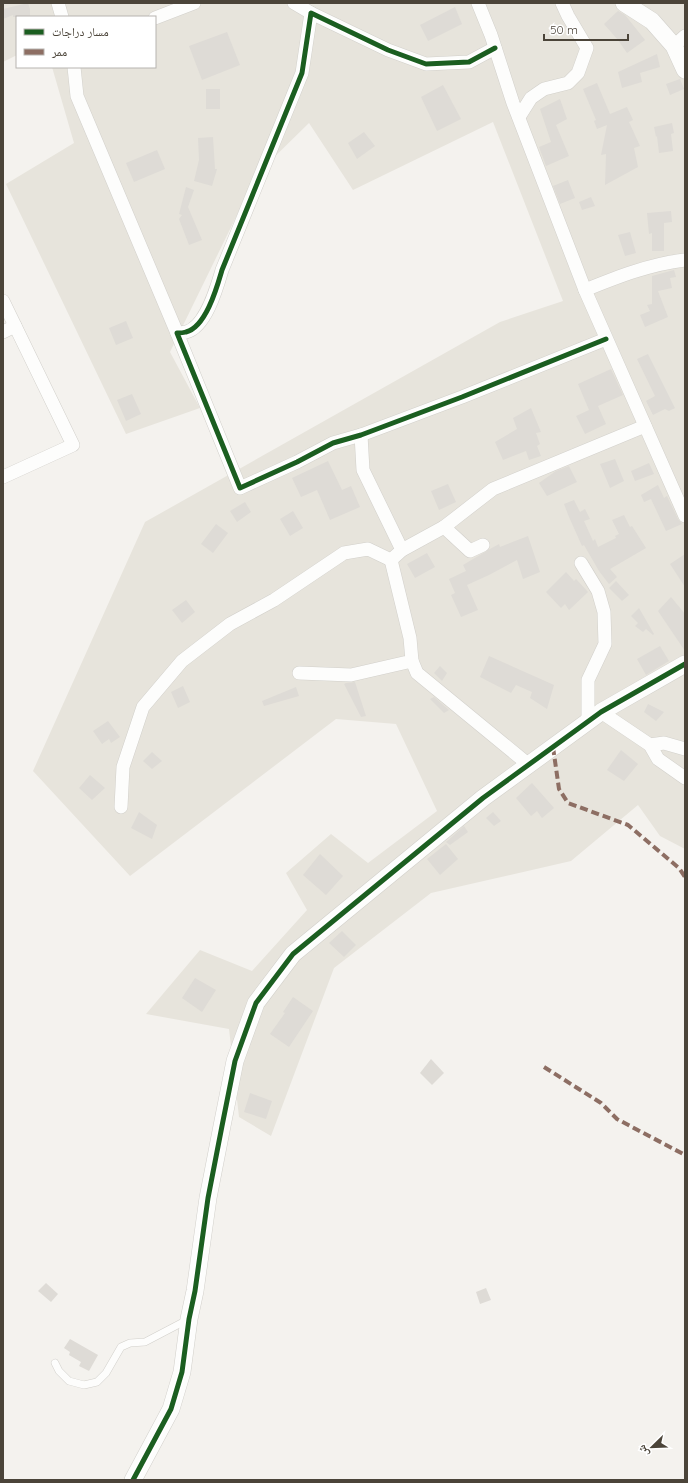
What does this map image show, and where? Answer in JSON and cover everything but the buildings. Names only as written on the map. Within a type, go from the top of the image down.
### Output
[{"type":"street","points":[[58,3],[62,16]]},
{"type":"street","points":[[156,17],[168,7],[194,3]]},
{"type":"street","points":[[294,3],[310,13],[388,50],[426,64],[469,62],[495,48]]},
{"type":"street","points":[[478,3],[519,117],[585,290],[645,426],[682,502],[685,516]]},
{"type":"street","points":[[519,117],[531,98],[544,89],[568,83],[578,73],[587,48],[562,3]]},
{"type":"street","points":[[624,3],[679,41],[685,70]]},
{"type":"street","points":[[177,333],[187,332],[198,324],[214,297],[222,270],[302,73],[310,13]]},
{"type":"street","points":[[74,68],[77,96],[177,333],[240,488],[297,462],[333,443],[362,435],[462,397],[606,339]]},
{"type":"street","points":[[585,290],[619,276],[670,261],[685,260]]},
{"type":"street","points":[[3,301],[72,445],[3,476]]},
{"type":"street","points":[[3,332],[15,326]]},
{"type":"street","points":[[391,560],[402,550],[444,527],[493,489],[645,426]]},
{"type":"street","points":[[362,435],[363,470],[402,550]]},
{"type":"street","points":[[444,527],[470,551],[483,545]]},
{"type":"street","points":[[121,807],[123,767],[143,707],[182,661],[230,624],[274,600],[344,553],[368,549],[391,560]]},
{"type":"street","points":[[391,560],[410,638],[412,660],[417,673],[529,765]]},
{"type":"street","points":[[581,563],[598,591],[604,612],[605,644],[588,680],[595,717]]},
{"type":"street","points":[[299,673],[351,675],[412,660]]},
{"type":"street","points":[[133,1480],[171,1409],[182,1372],[208,1198],[235,1061],[256,1003],[293,954],[483,798],[595,717],[685,664]]},
{"type":"street","points":[[595,717],[650,745],[658,759],[685,778]]},
{"type":"street","points":[[650,745],[664,743],[685,749]]},
{"type":"lane","points":[[55,1363],[59,1371],[69,1381],[84,1385],[97,1382],[106,1374],[121,1347],[130,1343],[145,1342],[189,1319]]},
{"type":"shaded area","points":[[3,3],[685,3],[685,849],[660,836],[638,805],[571,861],[431,893],[334,968],[271,1136],[239,1117],[229,1029],[146,1014],[200,950],[252,971],[307,910],[286,873],[331,834],[368,863],[437,811],[396,724],[336,719],[130,876],[33,771],[145,522],[500,322],[563,301],[493,122],[353,190],[309,123],[257,174],[170,352],[200,408],[126,434],[6,184],[74,143],[52,68],[156,68],[156,16],[16,16],[16,56],[3,62]]},
{"type":"marked path","points":[[553,747],[559,789],[568,803],[628,825],[679,868],[685,877]]},
{"type":"marked path","points":[[544,1067],[601,1103],[617,1119],[685,1155]]},
{"type":"cycle path","points":[[495,48],[469,62],[426,64],[388,50],[311,13],[302,73],[222,270],[210,306],[205,315],[193,329],[177,333],[240,488],[297,462],[333,443],[361,435],[462,397],[606,339]]},
{"type":"cycle path","points":[[133,1480],[171,1409],[182,1372],[208,1198],[235,1061],[256,1003],[293,954],[483,798],[601,712],[685,664]]}]
